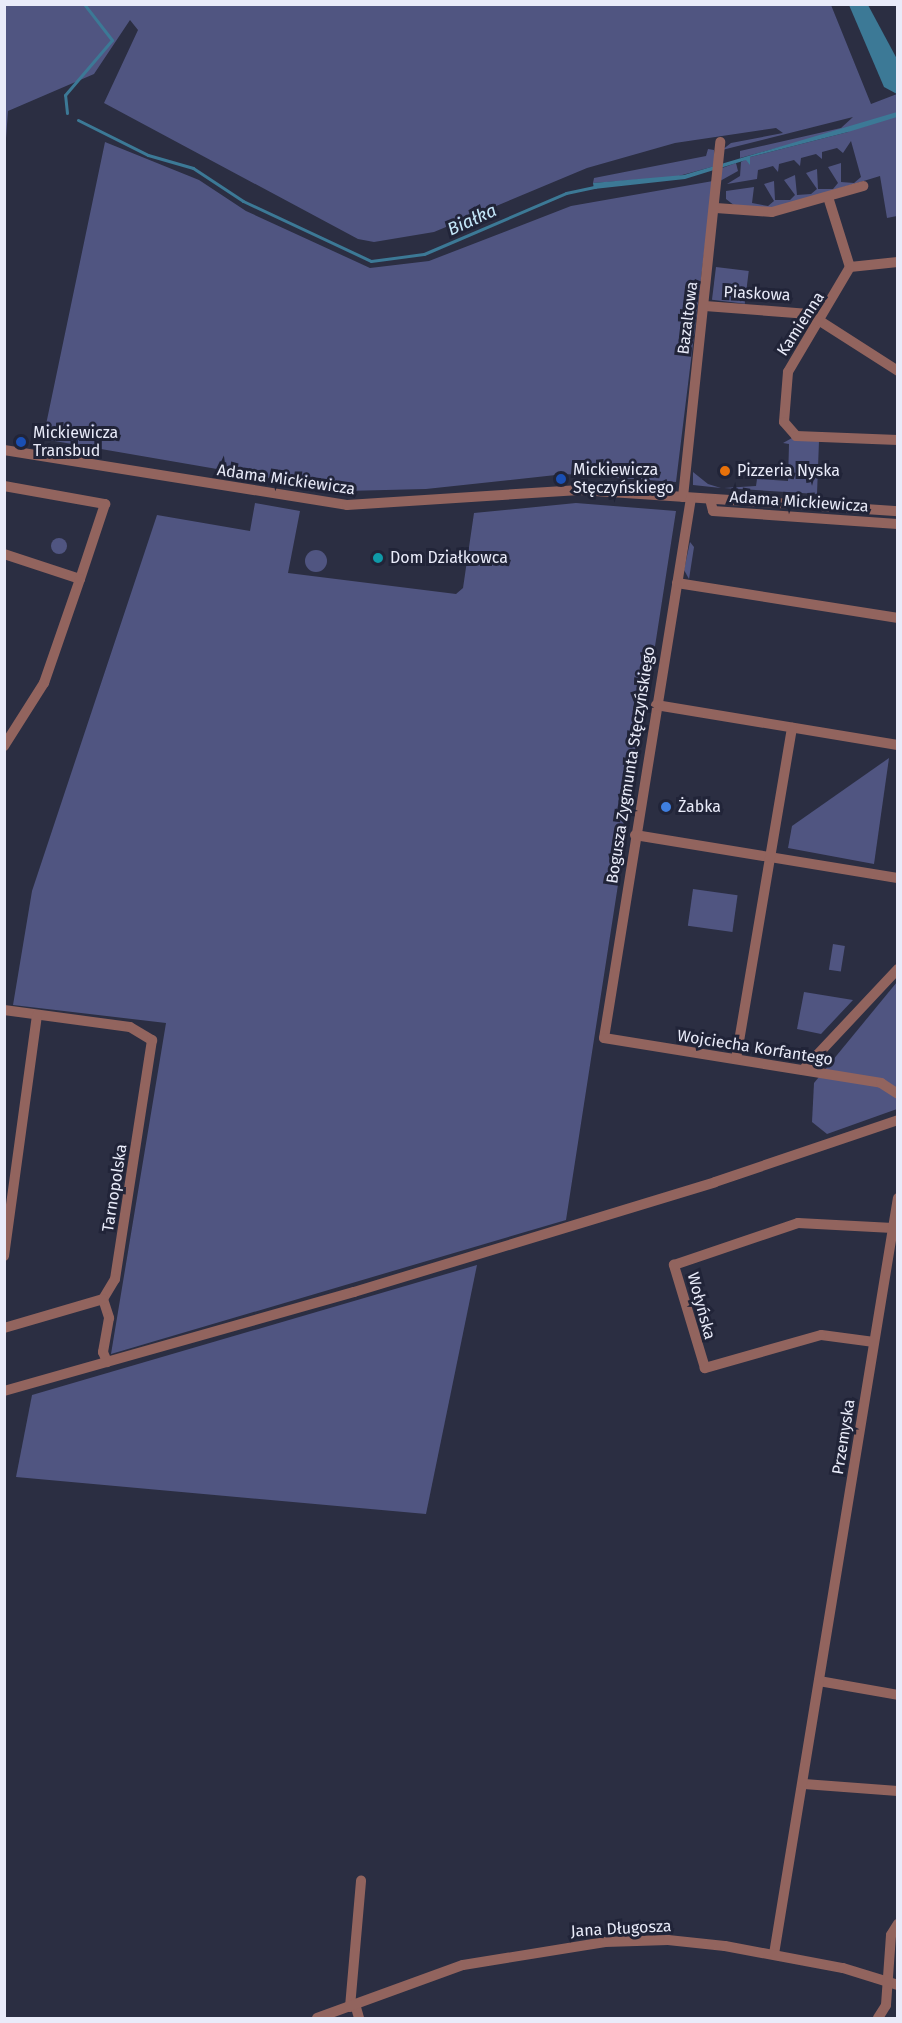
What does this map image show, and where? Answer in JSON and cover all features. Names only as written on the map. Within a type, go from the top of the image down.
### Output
[{"type":"street","name":"Bazaltowa","points":[[687,497],[716,208],[720,142]]},
{"type":"street","points":[[716,208],[772,212],[862,186]]},
{"type":"street","points":[[828,197],[850,267],[897,262]]},
{"type":"street","name":"Kamienna","points":[[850,267],[821,321],[786,376],[786,427],[801,437],[897,440]]},
{"type":"street","name":"Piaskowa","points":[[705,306],[802,312],[821,321],[897,371]]},
{"type":"street","name":"Adama Mickiewicza","points":[[4,450],[347,505],[580,490],[897,511]]},
{"type":"street","points":[[4,486],[105,504],[44,683],[4,746]]},
{"type":"street","name":"Bogusza Zygmunta Stęczyńskiego","points":[[604,1038],[677,583],[687,497]]},
{"type":"street","name":"Adama Mickiewicza","points":[[710,499],[713,511],[897,524]]},
{"type":"street","points":[[4,554],[80,579]]},
{"type":"street","points":[[677,583],[897,618]]},
{"type":"street","points":[[656,705],[897,745]]},
{"type":"street","points":[[736,1059],[792,728]]},
{"type":"street","points":[[635,835],[897,878]]},
{"type":"street","points":[[802,1070],[897,969]]},
{"type":"street","points":[[4,1010],[37,1015],[4,1256]]},
{"type":"street","name":"Tarnopolska","points":[[37,1015],[130,1027],[146,1033],[153,1044],[115,1278],[103,1299]]},
{"type":"street","name":"Wojciecha Korfantego","points":[[604,1038],[881,1083],[897,1094]]},
{"type":"street","points":[[4,1391],[715,1182],[897,1120]]},
{"type":"street","name":"Przemyska","points":[[774,1954],[804,1784],[897,1198]]},
{"type":"street","name":"Wołyńska","points":[[874,1342],[821,1335],[705,1368],[675,1265],[798,1223],[893,1228]]},
{"type":"street","points":[[4,1328],[103,1299],[109,1318],[103,1353],[107,1362]]},
{"type":"street","points":[[819,1681],[897,1695]]},
{"type":"street","points":[[804,1784],[897,1791]]},
{"type":"street","points":[[359,2019],[353,2006],[361,1880]]},
{"type":"street","points":[[878,2019],[894,1984],[891,1935],[897,1924]]},
{"type":"street","name":"Jana Długosza","points":[[316,2019],[463,1965],[570,1946],[668,1940],[774,1954],[894,1984]]},
{"type":"shaded area","points":[[4,5],[831,5],[871,104],[897,94],[897,216],[887,218],[880,176],[775,208],[735,206],[726,199],[726,191],[754,187],[752,203],[768,206],[774,201],[764,184],[774,181],[775,200],[790,200],[795,195],[784,180],[795,175],[797,195],[811,194],[817,189],[806,173],[817,169],[818,189],[833,189],[838,183],[828,167],[841,163],[841,182],[854,183],[861,177],[851,141],[843,153],[837,148],[822,152],[822,159],[816,154],[801,158],[800,166],[794,160],[779,164],[778,172],[773,166],[758,170],[757,179],[727,184],[740,176],[741,162],[750,157],[848,132],[852,128],[740,158],[740,151],[841,128],[853,117],[722,150],[731,143],[783,133],[776,128],[675,143],[587,168],[434,232],[374,242],[358,239],[104,103],[138,30],[130,20],[94,74],[8,111],[5,152]]},
{"type":"shaded area","points":[[849,5],[868,5],[897,59],[897,94],[884,87]]},
{"type":"shaded area","points":[[897,112],[897,117],[848,132],[750,157],[750,165],[746,160],[685,179],[594,189],[593,183],[684,175]]},
{"type":"shaded area","points":[[105,142],[199,180],[246,211],[370,268],[429,261],[571,206],[713,181],[676,482],[565,474],[426,489],[345,491],[43,439]]},
{"type":"shaded area","points":[[708,149],[714,150],[715,166],[675,177],[593,183],[594,178],[706,156]]},
{"type":"shaded area","points":[[736,163],[738,171],[720,181],[722,168]]},
{"type":"shaded area","points":[[716,267],[749,271],[745,304],[712,300]]},
{"type":"shaded area","points":[[792,438],[819,441],[817,494],[724,488],[756,486],[757,479],[788,481],[789,444],[783,443]]},
{"type":"shaded area","points":[[758,470],[779,471],[779,478],[758,477]]},
{"type":"shaded area","points":[[693,472],[708,484],[721,488],[693,485]]},
{"type":"shaded area","points":[[255,503],[300,511],[288,573],[456,594],[463,588],[474,513],[576,503],[676,511],[566,1220],[111,1354],[166,1023],[13,1005],[32,891],[157,515],[250,531]]},
{"type":"shaded area","points":[[56,538],[62,538],[67,546],[65,552],[56,554],[51,549],[51,543]]},
{"type":"shaded area","points":[[690,542],[694,547],[689,579],[684,570]]},
{"type":"shaded area","points":[[316,550],[324,553],[327,561],[324,569],[316,572],[308,569],[305,561],[308,553]]},
{"type":"shaded area","points":[[889,758],[874,864],[788,848],[792,826]]},
{"type":"shaded area","points":[[693,889],[738,895],[732,932],[688,926]]},
{"type":"shaded area","points":[[833,944],[845,946],[841,972],[829,970]]},
{"type":"shaded area","points":[[897,982],[897,1109],[827,1134],[812,1122],[814,1083]]},
{"type":"shaded area","points":[[804,992],[853,1000],[821,1034],[797,1029]]},
{"type":"shaded area","points":[[477,1265],[426,1514],[16,1477],[32,1395]]},
{"type":"waterway","name":"Białka","points":[[67,113],[65,95],[112,40],[84,4]]},
{"type":"waterway","name":"Białka","points":[[78,120],[148,155],[193,168],[243,201],[371,261],[424,254],[566,193],[595,187]]},
{"type":"place","name":"Mickiewicza Transbud","points":[[21,442]]},
{"type":"place","name":"Pizzeria Nyska","points":[[725,471]]},
{"type":"place","name":"Mickiewicza Stęczyńskiego","points":[[561,479]]},
{"type":"place","name":"Dom Działkowca","points":[[378,558]]},
{"type":"place","name":"Żabka","points":[[666,807]]}]
